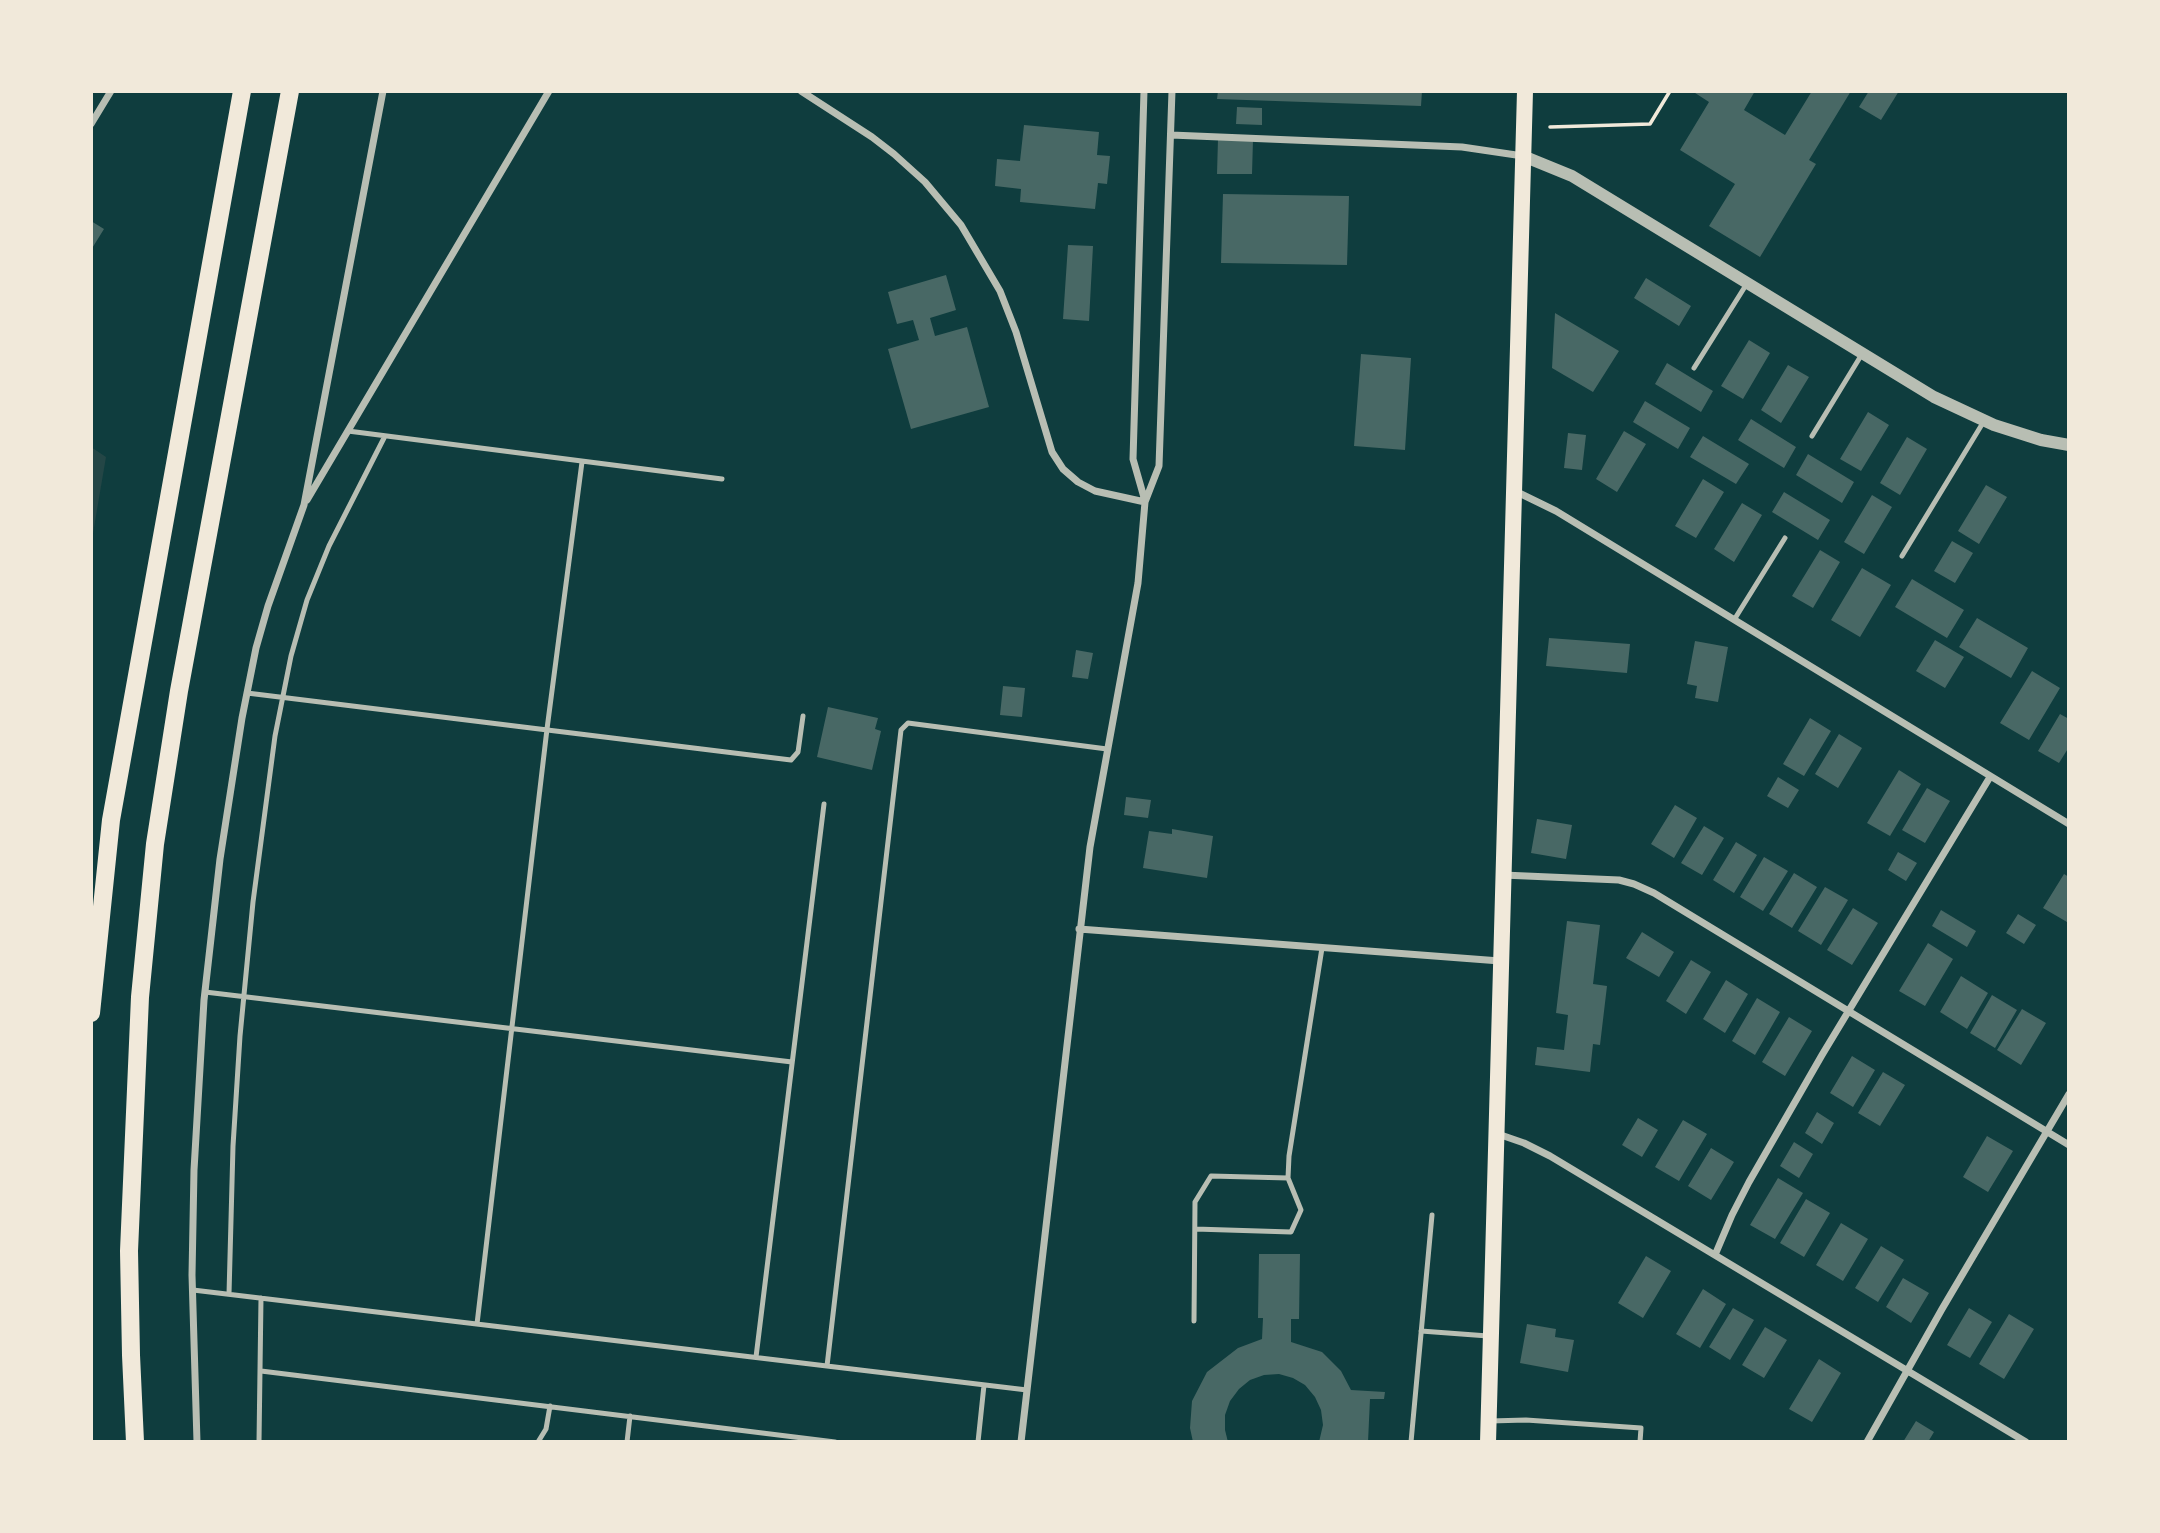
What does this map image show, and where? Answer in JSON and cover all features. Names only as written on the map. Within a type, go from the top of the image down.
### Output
[{"type":"highway","points":[[91,1013],[111,820],[242,91]]},
{"type":"highway","points":[[135,1442],[129,1251],[140,997],[155,844],[172,729],[290,91]]},
{"type":"highway","points":[[131,1355],[143,1442]]},
{"type":"main road","points":[[1488,1442],[1525,91]]},
{"type":"street","points":[[91,124],[111,91]]},
{"type":"street","points":[[197,1442],[193,1290],[194,1170],[205,992],[220,859],[256,648],[304,505],[383,91]]},
{"type":"street","points":[[304,505],[549,91]]},
{"type":"street","points":[[801,91],[873,137],[894,154],[925,182],[961,225],[1000,290],[1017,332],[1052,452],[1063,468],[1078,482],[1095,491],[1145,502]]},
{"type":"street","points":[[1144,91],[1133,459],[1145,502]]},
{"type":"street","points":[[1021,1442],[1090,847],[1138,583],[1145,502],[1159,466],[1172,91]]},
{"type":"street","points":[[1171,135],[1462,147],[1523,156],[1572,176],[1934,397],[1984,421],[2041,440],[2069,445]]},
{"type":"street","points":[[1513,490],[1556,511],[2069,824]]},
{"type":"street","points":[[1715,1255],[1749,1182],[1990,777]]},
{"type":"street","points":[[1503,876],[1619,880],[1654,893],[2069,1145]]},
{"type":"street","points":[[1079,929],[1501,961]]},
{"type":"street","points":[[1867,1442],[2069,1094]]},
{"type":"street","points":[[1496,1134],[1524,1143],[1550,1156],[2026,1442]]},
{"type":"lane","points":[[1694,368],[1748,282]]},
{"type":"lane","points":[[1812,436],[1862,354]]},
{"type":"lane","points":[[1902,556],[1984,421]]},
{"type":"lane","points":[[348,431],[722,479]]},
{"type":"lane","points":[[229,1294],[233,1146],[247,956],[261,835],[282,697],[307,600],[329,546],[385,436]]},
{"type":"lane","points":[[477,1324],[547,729],[582,462]]},
{"type":"lane","points":[[1734,620],[1785,538]]},
{"type":"lane","points":[[247,692],[791,760],[798,752],[803,716]]},
{"type":"lane","points":[[827,1366],[901,730],[908,723],[1107,749]]},
{"type":"lane","points":[[756,1357],[824,804]]},
{"type":"lane","points":[[1195,1229],[1291,1232],[1301,1210],[1288,1178],[1289,1156],[1322,948]]},
{"type":"lane","points":[[205,992],[792,1062]]},
{"type":"lane","points":[[1194,1321],[1195,1202],[1211,1176],[1288,1178]]},
{"type":"lane","points":[[1411,1442],[1432,1215]]},
{"type":"lane","points":[[193,1290],[1027,1390]]},
{"type":"lane","points":[[259,1442],[261,1298]]},
{"type":"lane","points":[[1421,1331],[1491,1336]]},
{"type":"lane","points":[[261,1371],[835,1442]]},
{"type":"lane","points":[[978,1442],[984,1385]]},
{"type":"lane","points":[[538,1442],[546,1429],[550,1406]]},
{"type":"lane","points":[[627,1442],[630,1416]]},
{"type":"lane","points":[[1489,1421],[1526,1420],[1641,1428],[1640,1442]]},
{"type":"path","points":[[1550,127],[1650,124],[1670,91]]},
{"type":"shaded area","points":[[91,447],[106,457],[91,545]]},
{"type":"building","points":[[1218,91],[1422,91],[1421,106],[1217,99]]},
{"type":"building","points":[[1692,91],[1755,91],[1744,110],[1785,135],[1812,91],[1851,91],[1809,160],[1816,164],[1760,257],[1709,226],[1735,184],[1680,150],[1709,102]]},
{"type":"building","points":[[1869,91],[1899,91],[1881,120],[1859,107]]},
{"type":"building","points":[[1237,107],[1262,108],[1262,125],[1236,124]]},
{"type":"building","points":[[1024,125],[1099,132],[1097,155],[1110,156],[1107,184],[1098,183],[1095,209],[1020,202],[1021,189],[995,186],[997,159],[1020,161]]},
{"type":"building","points":[[1218,139],[1253,140],[1252,174],[1217,174]]},
{"type":"building","points":[[1223,194],[1349,196],[1347,265],[1221,263]]},
{"type":"building","points":[[91,221],[104,229],[91,250]]},
{"type":"building","points":[[1068,245],[1093,246],[1089,321],[1063,319]]},
{"type":"building","points":[[946,275],[956,310],[930,318],[935,336],[967,327],[989,407],[911,429],[888,349],[919,340],[913,320],[897,324],[888,292]]},
{"type":"building","points":[[1646,278],[1691,306],[1679,326],[1634,298]]},
{"type":"building","points":[[1555,313],[1619,351],[1593,392],[1552,368]]},
{"type":"building","points":[[1749,340],[1770,353],[1743,399],[1721,386]]},
{"type":"building","points":[[1361,354],[1411,358],[1405,450],[1354,446]]},
{"type":"building","points":[[1667,363],[1713,391],[1701,412],[1655,384]]},
{"type":"building","points":[[1788,365],[1809,377],[1781,423],[1761,410]]},
{"type":"building","points":[[1645,401],[1690,428],[1678,449],[1633,422]]},
{"type":"building","points":[[1868,412],[1889,425],[1861,471],[1840,459]]},
{"type":"building","points":[[1751,419],[1796,447],[1784,468],[1738,440]]},
{"type":"building","points":[[1624,431],[1646,444],[1617,492],[1596,479]]},
{"type":"building","points":[[1568,433],[1586,435],[1582,470],[1564,468]]},
{"type":"building","points":[[1703,436],[1749,464],[1736,484],[1690,457]]},
{"type":"building","points":[[1907,437],[1927,449],[1900,495],[1880,483]]},
{"type":"building","points":[[1808,454],[1854,482],[1842,503],[1796,475]]},
{"type":"building","points":[[1703,479],[1724,492],[1696,538],[1675,526]]},
{"type":"building","points":[[1986,485],[2007,497],[1979,544],[1958,531]]},
{"type":"building","points":[[1784,492],[1830,520],[1818,540],[1772,512]]},
{"type":"building","points":[[1872,495],[1892,507],[1864,554],[1844,542]]},
{"type":"building","points":[[1742,503],[1762,515],[1734,562],[1714,549]]},
{"type":"building","points":[[1952,541],[1973,553],[1955,583],[1934,571]]},
{"type":"building","points":[[1820,550],[1840,562],[1813,608],[1792,596]]},
{"type":"building","points":[[1862,568],[1891,585],[1860,637],[1831,620]]},
{"type":"building","points":[[1912,579],[1964,610],[1947,638],[1895,607]]},
{"type":"building","points":[[1977,618],[2028,648],[2011,678],[1959,647]]},
{"type":"building","points":[[1549,638],[1630,644],[1627,673],[1546,666]]},
{"type":"building","points":[[1935,640],[1964,657],[1945,688],[1916,671]]},
{"type":"building","points":[[1695,641],[1728,647],[1718,702],[1695,698],[1697,686],[1687,684]]},
{"type":"building","points":[[1076,650],[1093,653],[1088,679],[1072,677]]},
{"type":"building","points":[[2032,671],[2060,688],[2029,740],[2000,723]]},
{"type":"building","points":[[1003,686],[1025,688],[1022,717],[1000,715]]},
{"type":"building","points":[[828,707],[878,718],[875,729],[881,731],[872,770],[817,757]]},
{"type":"building","points":[[2060,714],[2069,719],[2069,747],[2059,763],[2038,751]]},
{"type":"building","points":[[1810,718],[1831,731],[1804,776],[1783,764]]},
{"type":"building","points":[[1839,734],[1862,748],[1838,788],[1815,774]]},
{"type":"building","points":[[1899,770],[1921,784],[1890,836],[1867,823]]},
{"type":"building","points":[[1778,777],[1799,790],[1788,808],[1767,796]]},
{"type":"building","points":[[1927,788],[1950,801],[1925,843],[1902,830]]},
{"type":"building","points":[[1126,797],[1151,800],[1148,818],[1124,815]]},
{"type":"building","points":[[1675,805],[1697,818],[1674,858],[1651,844]]},
{"type":"building","points":[[1537,819],[1572,825],[1566,859],[1531,853]]},
{"type":"building","points":[[1704,826],[1724,838],[1702,875],[1681,863]]},
{"type":"building","points":[[1172,829],[1213,836],[1207,878],[1143,868],[1149,831],[1172,834]]},
{"type":"building","points":[[1736,842],[1757,855],[1734,893],[1713,880]]},
{"type":"building","points":[[1898,852],[1917,863],[1906,881],[1888,870]]},
{"type":"building","points":[[1764,857],[1788,871],[1763,911],[1740,897]]},
{"type":"building","points":[[1794,873],[1817,887],[1792,928],[1769,914]]},
{"type":"building","points":[[2064,874],[2069,877],[2067,922],[2043,908]]},
{"type":"building","points":[[1825,887],[1848,900],[1821,945],[1798,931]]},
{"type":"building","points":[[1853,908],[1878,923],[1852,965],[1827,950]]},
{"type":"building","points":[[1941,910],[1976,931],[1967,947],[1932,926]]},
{"type":"building","points":[[2018,914],[2036,925],[2024,944],[2006,933]]},
{"type":"building","points":[[1567,921],[1600,925],[1593,984],[1607,986],[1600,1045],[1593,1044],[1590,1072],[1535,1065],[1537,1047],[1564,1050],[1568,1015],[1556,1013]]},
{"type":"building","points":[[1642,932],[1674,952],[1659,977],[1626,958]]},
{"type":"building","points":[[1928,943],[1953,959],[1925,1006],[1899,991]]},
{"type":"building","points":[[1691,960],[1711,972],[1686,1014],[1666,1001]]},
{"type":"building","points":[[1961,976],[1988,993],[1967,1029],[1940,1012]]},
{"type":"building","points":[[1726,980],[1748,994],[1725,1033],[1703,1019]]},
{"type":"building","points":[[1992,995],[2017,1010],[1995,1048],[1970,1033]]},
{"type":"building","points":[[1757,998],[1780,1012],[1755,1055],[1732,1041]]},
{"type":"building","points":[[2022,1009],[2046,1023],[2021,1065],[1997,1050]]},
{"type":"building","points":[[1789,1017],[1812,1031],[1785,1076],[1762,1062]]},
{"type":"building","points":[[1852,1056],[1875,1070],[1853,1107],[1830,1093]]},
{"type":"building","points":[[1883,1072],[1905,1085],[1880,1126],[1858,1113]]},
{"type":"building","points":[[1817,1112],[1834,1123],[1822,1144],[1805,1133]]},
{"type":"building","points":[[1638,1118],[1658,1130],[1642,1157],[1622,1145]]},
{"type":"building","points":[[1683,1120],[1707,1134],[1679,1181],[1655,1167]]},
{"type":"building","points":[[1987,1136],[2013,1151],[1988,1192],[1963,1177]]},
{"type":"building","points":[[1794,1142],[1813,1154],[1799,1178],[1780,1166]]},
{"type":"building","points":[[1711,1148],[1734,1162],[1711,1200],[1688,1186]]},
{"type":"building","points":[[1778,1178],[1803,1193],[1775,1239],[1750,1225]]},
{"type":"building","points":[[1806,1199],[1830,1213],[1804,1257],[1780,1243]]},
{"type":"building","points":[[1841,1223],[1868,1239],[1843,1281],[1816,1265]]},
{"type":"building","points":[[1881,1246],[1904,1260],[1878,1302],[1855,1288]]},
{"type":"building","points":[[1259,1254],[1300,1254],[1299,1319],[1291,1319],[1291,1342],[1322,1352],[1341,1371],[1351,1390],[1385,1392],[1384,1399],[1370,1399],[1368,1442],[1319,1442],[1323,1425],[1321,1410],[1315,1397],[1305,1385],[1279,1374],[1250,1380],[1230,1401],[1225,1415],[1228,1442],[1193,1442],[1190,1428],[1192,1401],[1207,1372],[1238,1348],[1262,1339],[1263,1318],[1258,1318]]},
{"type":"building","points":[[1646,1256],[1671,1271],[1643,1318],[1618,1303]]},
{"type":"building","points":[[1903,1278],[1929,1293],[1911,1323],[1886,1307]]},
{"type":"building","points":[[1703,1289],[1726,1304],[1700,1348],[1676,1334]]},
{"type":"building","points":[[1733,1308],[1754,1320],[1730,1360],[1709,1347]]},
{"type":"building","points":[[1969,1308],[1992,1322],[1970,1358],[1947,1345]]},
{"type":"building","points":[[2009,1314],[2034,1329],[2004,1379],[1979,1364]]},
{"type":"building","points":[[1527,1324],[1556,1329],[1555,1337],[1574,1340],[1568,1372],[1520,1363]]},
{"type":"building","points":[[1765,1327],[1787,1340],[1764,1378],[1742,1365]]},
{"type":"building","points":[[1819,1359],[1841,1373],[1812,1422],[1789,1409]]},
{"type":"building","points":[[1916,1421],[1934,1432],[1928,1442],[1903,1442]]}]
